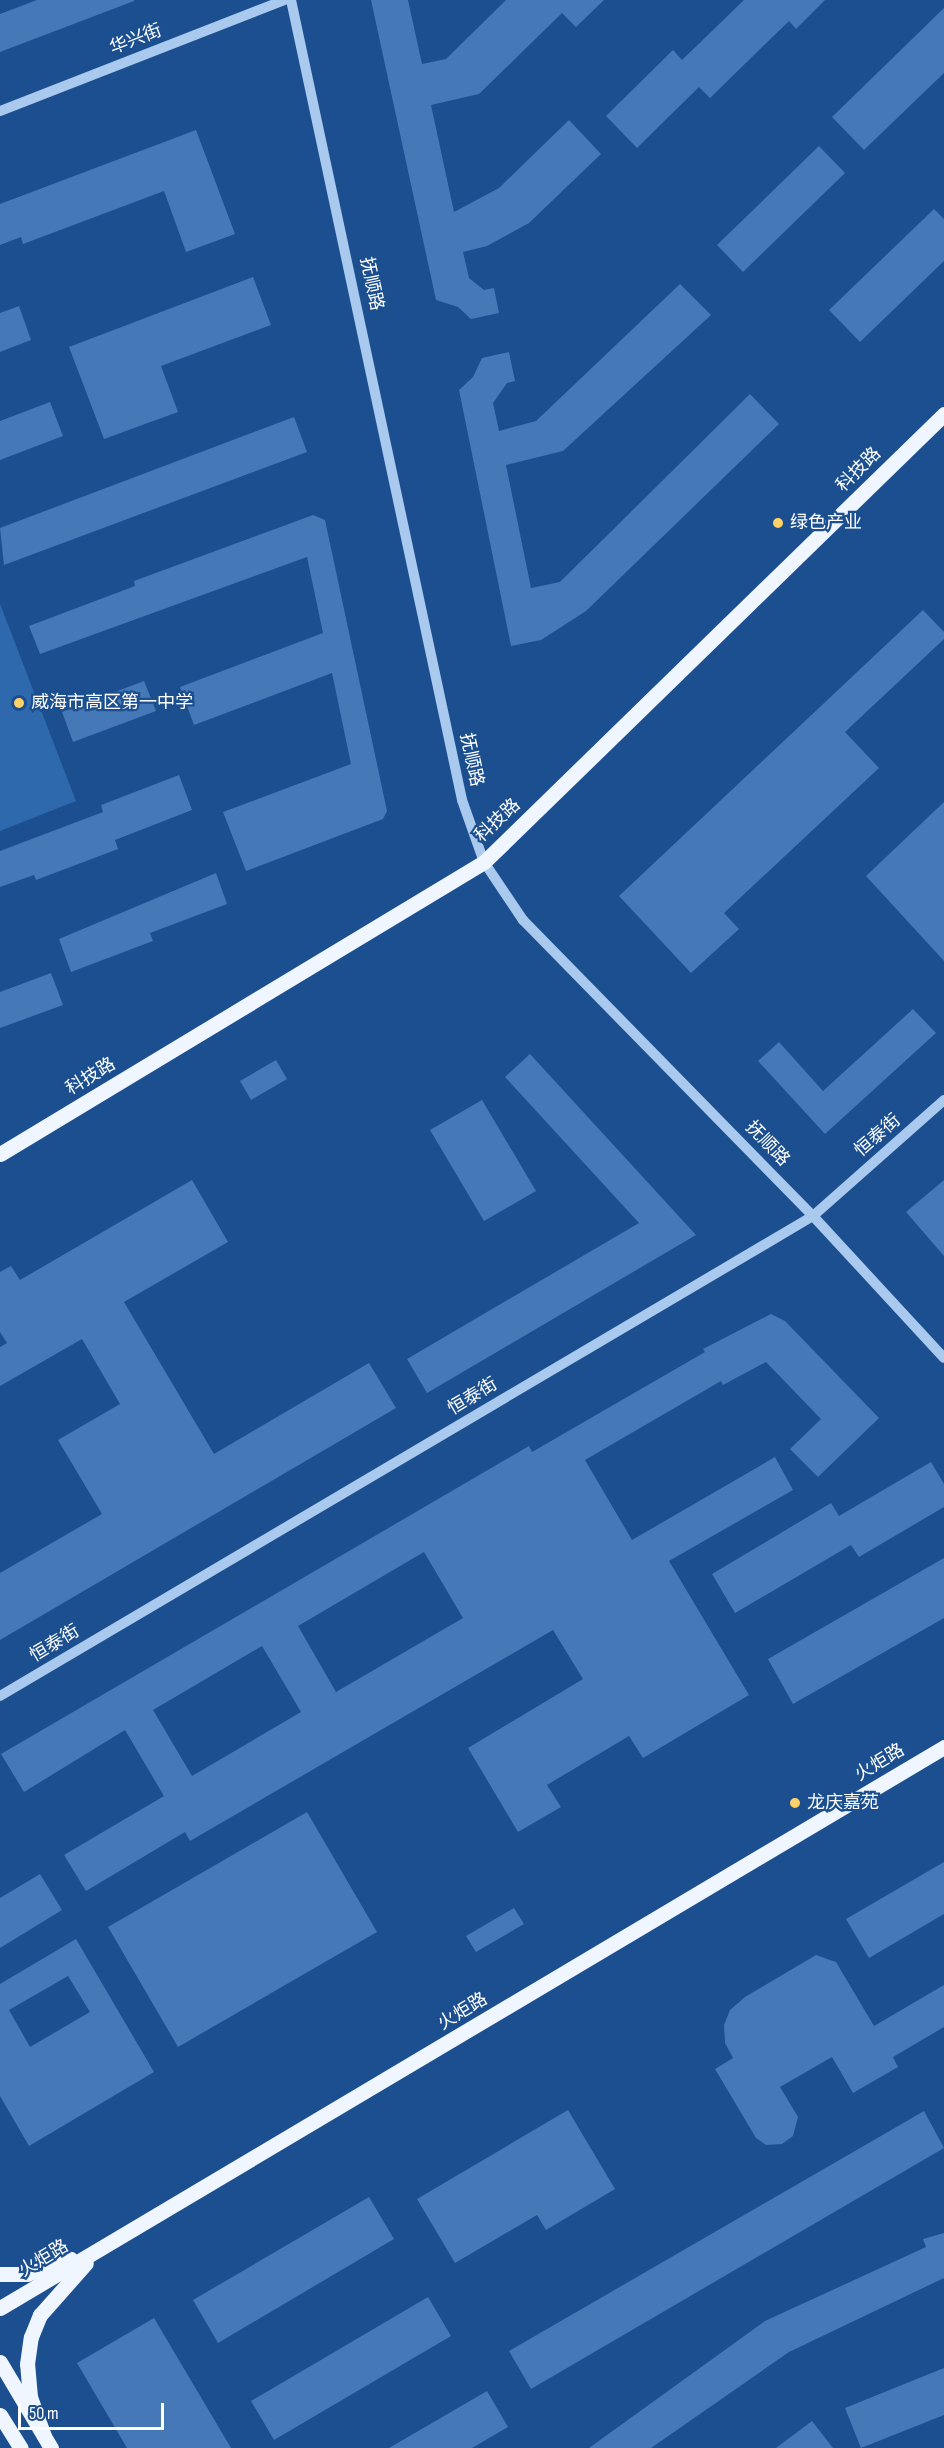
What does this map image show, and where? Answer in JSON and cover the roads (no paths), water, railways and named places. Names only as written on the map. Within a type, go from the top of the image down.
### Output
[{"type":"main road","name":"科技路","points":[[0,1154],[484,862],[944,414]]},
{"type":"main road","name":"火炬路","points":[[0,2308],[944,1747]]},
{"type":"main road","points":[[0,2274],[27,2274],[99,2250]]},
{"type":"main road","points":[[48,2442],[30,2397],[31,2337],[46,2308],[99,2250]]},
{"type":"main road","points":[[0,2362],[48,2442]]},
{"type":"main road","points":[[0,2415],[20,2448]]},
{"type":"main road","points":[[0,2429],[20,2448]]},
{"type":"street","name":"华兴街","points":[[0,111],[284,0]]},
{"type":"street","name":"抚顺路","points":[[291,0],[462,800],[484,862],[523,920],[813,1216],[944,1358]]},
{"type":"street","name":"恒泰街","points":[[0,1696],[813,1216],[944,1100]]},
{"type":"place","name":"绿色产业","points":[[778,523]]},
{"type":"place","name":"威海市高区第一中学","points":[[19,703]]},
{"type":"place","name":"龙庆嘉苑","points":[[795,1803]]}]
